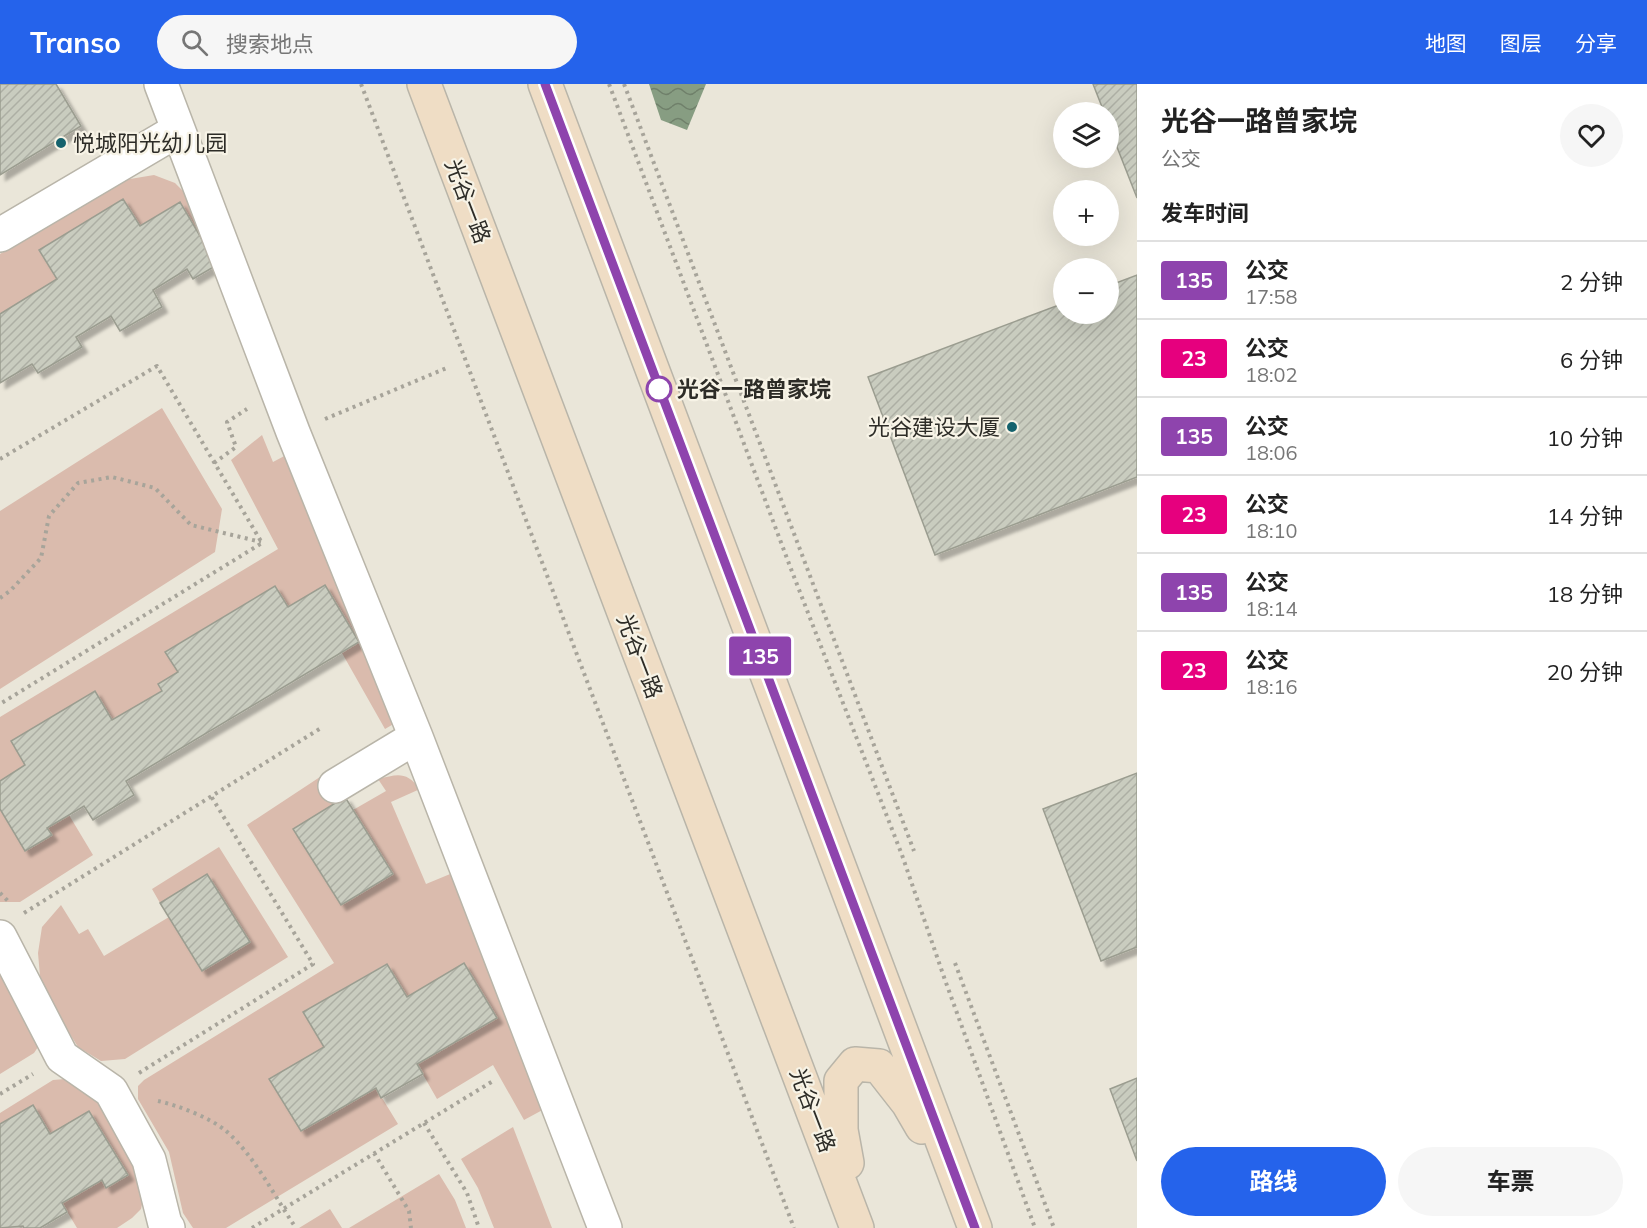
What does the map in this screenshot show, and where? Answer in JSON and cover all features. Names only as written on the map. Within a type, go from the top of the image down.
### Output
[{"type":"main road","name":"光谷一路","points":[[424,84],[858,1228]]},
{"type":"main road","points":[[545,84],[975,1228]]},
{"type":"main road","points":[[858,1228],[841,1130],[841,1081],[855,1064],[879,1066],[908,1103],[962,1193]]},
{"type":"street","points":[[161,84],[293,432],[416,737],[605,1228]]},
{"type":"street","points":[[0,234],[178,130]]},
{"type":"street","points":[[334,786],[416,737]]},
{"type":"street","points":[[0,937],[62,1057],[111,1091],[149,1160],[165,1224],[168,1228]]},
{"type":"path","points":[[361,84],[795,1228]]},
{"type":"path","points":[[609,84],[791,569],[902,855],[1035,1228]]},
{"type":"path","points":[[624,84],[914,851]]},
{"type":"path","points":[[0,459],[157,366],[262,543]]},
{"type":"path","points":[[293,432],[449,367]]},
{"type":"path","points":[[214,462],[236,447],[227,422],[277,390]]},
{"type":"path","points":[[0,598],[10,591],[41,558],[49,516],[78,483],[112,477],[155,488],[191,525],[262,543]]},
{"type":"path","points":[[0,705],[262,543]]},
{"type":"path","points":[[22,914],[321,728]]},
{"type":"path","points":[[111,1091],[313,964],[211,796]]},
{"type":"path","points":[[955,963],[1054,1228]]},
{"type":"path","points":[[252,1228],[493,1081]]},
{"type":"path","points":[[111,1091],[174,1105],[225,1129],[256,1167],[296,1228]]},
{"type":"path","points":[[424,1123],[467,1192],[479,1228]]},
{"type":"path","points":[[374,1153],[409,1211],[411,1228]]},
{"type":"shaded area","points":[[154,175],[175,183],[190,198],[217,265],[180,203],[140,226],[123,199],[39,250],[57,279],[0,314],[0,254],[118,181]]},
{"type":"shaded area","points":[[162,408],[222,509],[215,552],[0,689],[0,511]]},
{"type":"shaded area","points":[[262,435],[273,462],[290,453],[397,722],[385,729],[342,653],[359,642],[325,586],[288,607],[275,586],[166,651],[178,672],[159,684],[162,691],[112,720],[95,692],[11,741],[25,765],[0,781],[0,717],[278,549],[231,460]]},
{"type":"shaded area","points":[[326,773],[345,797],[293,829],[341,905],[392,874],[353,810],[386,791],[378,779],[401,775],[410,779],[420,789],[391,802],[426,884],[455,872],[548,1107],[524,1120],[493,1065],[437,1099],[417,1064],[497,1018],[464,963],[407,997],[386,964],[303,1012],[324,1047],[269,1079],[301,1131],[376,1088],[398,1124],[226,1228],[193,1228],[183,1213],[169,1152],[138,1099],[138,1086],[144,1080],[334,963],[247,825]]},
{"type":"shaded area","points":[[0,809],[25,851],[51,835],[47,828],[69,815],[93,855],[20,902],[0,902]]},
{"type":"shaded area","points":[[219,847],[288,957],[125,1059],[101,1061],[78,1047],[41,988],[38,953],[42,927],[61,905],[79,934],[88,929],[104,956],[169,917],[250,942],[207,874],[160,903],[152,889]]},
{"type":"shaded area","points":[[0,963],[40,1044],[34,1053],[0,1074]]},
{"type":"shaded area","points":[[65,1079],[87,1090],[96,1099],[137,1165],[143,1200],[141,1209],[117,1228],[77,1228],[62,1203],[102,1180],[106,1188],[127,1175],[89,1112],[50,1134],[32,1106],[0,1124],[0,1113],[53,1080]]},
{"type":"shaded area","points":[[513,1127],[552,1228],[494,1228],[478,1188],[461,1159]]},
{"type":"shaded area","points":[[439,1174],[455,1200],[466,1228],[349,1228]]},
{"type":"shaded area","points":[[330,1209],[342,1228],[299,1228]]},
{"type":"water","points":[[649,84],[706,84],[687,130],[661,120]]},
{"type":"building","points":[[0,84],[56,84],[81,126],[0,175]]},
{"type":"building","points":[[1093,84],[1137,84],[1137,198],[1119,152],[1119,102],[1100,102]]},
{"type":"building","points":[[123,199],[140,226],[180,202],[217,265],[193,279],[187,269],[153,290],[162,307],[120,331],[111,316],[76,337],[82,347],[38,373],[32,364],[0,383],[0,314],[57,279],[39,250]]},
{"type":"building","name":"光谷建设大厦","points":[[1137,275],[1137,477],[935,555],[868,377],[1053,307],[1053,324],[1119,324],[1119,282]]},
{"type":"building","points":[[325,585],[359,642],[126,781],[134,795],[93,820],[84,806],[47,828],[52,835],[25,851],[0,809],[0,781],[25,765],[11,741],[95,691],[112,720],[162,691],[158,684],[178,672],[165,652],[275,586],[288,607]]},
{"type":"building","points":[[1137,773],[1137,947],[1101,961],[1043,809]]},
{"type":"building","points":[[345,797],[393,874],[341,905],[293,829]]},
{"type":"building","points":[[207,874],[250,942],[202,971],[160,903]]},
{"type":"building","points":[[464,963],[497,1018],[417,1064],[423,1074],[381,1098],[376,1088],[301,1131],[269,1079],[324,1047],[303,1012],[387,964],[407,997]]},
{"type":"building","points":[[1137,1078],[1137,1161],[1110,1089]]},
{"type":"building","points":[[33,1105],[50,1134],[89,1111],[128,1175],[106,1188],[102,1180],[62,1203],[67,1212],[40,1228],[24,1228],[23,1226],[0,1228],[0,1124]]},
{"type":"bus line","name":"135","points":[[545,84],[975,1228]]},
{"type":"place","name":"悦城阳光幼儿园","points":[[61,143]]},
{"type":"place","name":"光谷一路曾家垸","points":[[659,389]]},
{"type":"place","name":"光谷建设大厦","points":[[1012,427]]}]
